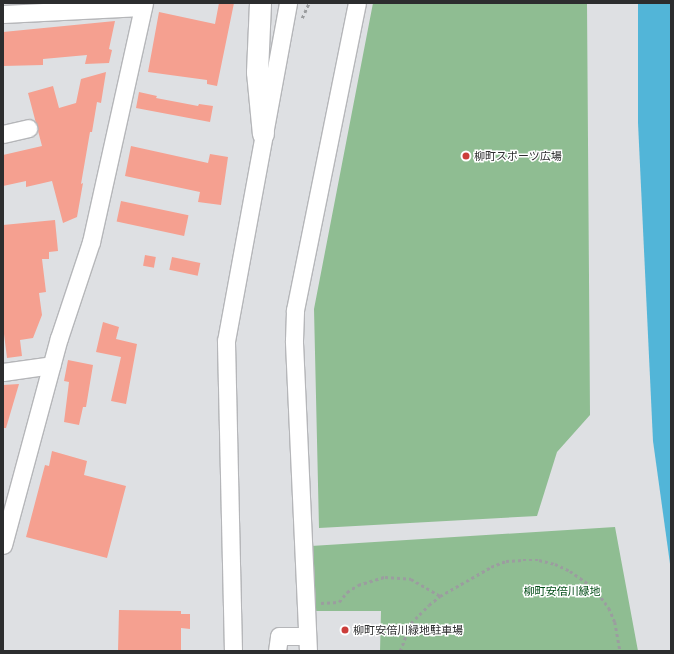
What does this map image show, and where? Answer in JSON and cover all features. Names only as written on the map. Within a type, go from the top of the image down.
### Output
[{"type":"street","points":[[260,3],[257,72],[263,134]]},
{"type":"street","points":[[233,651],[226,341],[288,3]]},
{"type":"street","points":[[277,651],[279,636],[307,643],[294,340],[295,310],[357,3]]},
{"type":"street","points":[[3,14],[143,5],[91,242],[52,365],[4,540]]},
{"type":"street","points":[[3,134],[28,128]]},
{"type":"street","points":[[3,372],[52,365]]},
{"type":"path","points":[[400,651],[411,624],[440,596],[477,574],[506,561],[539,560],[555,564],[584,579],[602,598],[615,622],[620,651]]},
{"type":"path","points":[[306,603],[338,602],[347,592],[358,585],[385,577],[411,579],[440,596]]},
{"type":"green space","name":"柳町スポーツ広場","points":[[373,3],[587,3],[590,415],[557,452],[537,516],[319,528],[314,309]]},
{"type":"green space","name":"柳町安倍川緑地","points":[[615,527],[638,651],[380,651],[381,611],[315,611],[311,546]]},
{"type":"water","points":[[638,3],[671,3],[671,571],[653,441],[638,123]]},
{"type":"building","points":[[219,3],[234,3],[217,86],[207,84],[207,80],[148,72],[159,12],[215,24]]},
{"type":"building","points":[[115,21],[109,49],[112,50],[109,63],[85,64],[87,55],[43,59],[43,65],[3,66],[3,32]]},
{"type":"building","points":[[106,72],[101,103],[97,102],[92,132],[90,132],[77,217],[63,223],[52,181],[26,187],[26,181],[3,186],[3,155],[42,146],[28,93],[53,86],[59,108],[76,103],[81,79]]},
{"type":"building","points":[[139,92],[157,96],[156,98],[198,106],[199,104],[213,106],[210,122],[136,108]]},
{"type":"building","points":[[131,146],[208,163],[210,154],[228,157],[221,205],[198,202],[200,192],[125,176]]},
{"type":"building","points":[[121,201],[188,215],[184,236],[117,222]]},
{"type":"building","points":[[55,220],[58,251],[49,252],[49,259],[42,259],[46,292],[39,293],[42,315],[33,338],[20,340],[22,356],[7,358],[3,326],[3,225]]},
{"type":"building","points":[[145,255],[156,257],[154,268],[143,266]]},
{"type":"building","points":[[172,257],[200,263],[198,276],[169,270]]},
{"type":"building","points":[[103,322],[119,327],[116,339],[137,344],[126,404],[111,401],[121,357],[96,352]]},
{"type":"building","points":[[68,360],[93,365],[86,407],[83,407],[79,425],[64,422],[69,382],[64,381]]},
{"type":"building","points":[[19,384],[6,428],[3,428],[3,385]]},
{"type":"building","points":[[52,451],[87,461],[84,475],[126,486],[107,558],[26,537],[45,465],[49,466]]},
{"type":"building","points":[[119,610],[181,611],[181,614],[190,614],[190,629],[181,628],[181,651],[118,651]]},
{"type":"place","name":"柳町スポーツ広場","points":[[466,156]]},
{"type":"place","name":"柳町安倍川緑地駐車場","points":[[345,630]]}]
